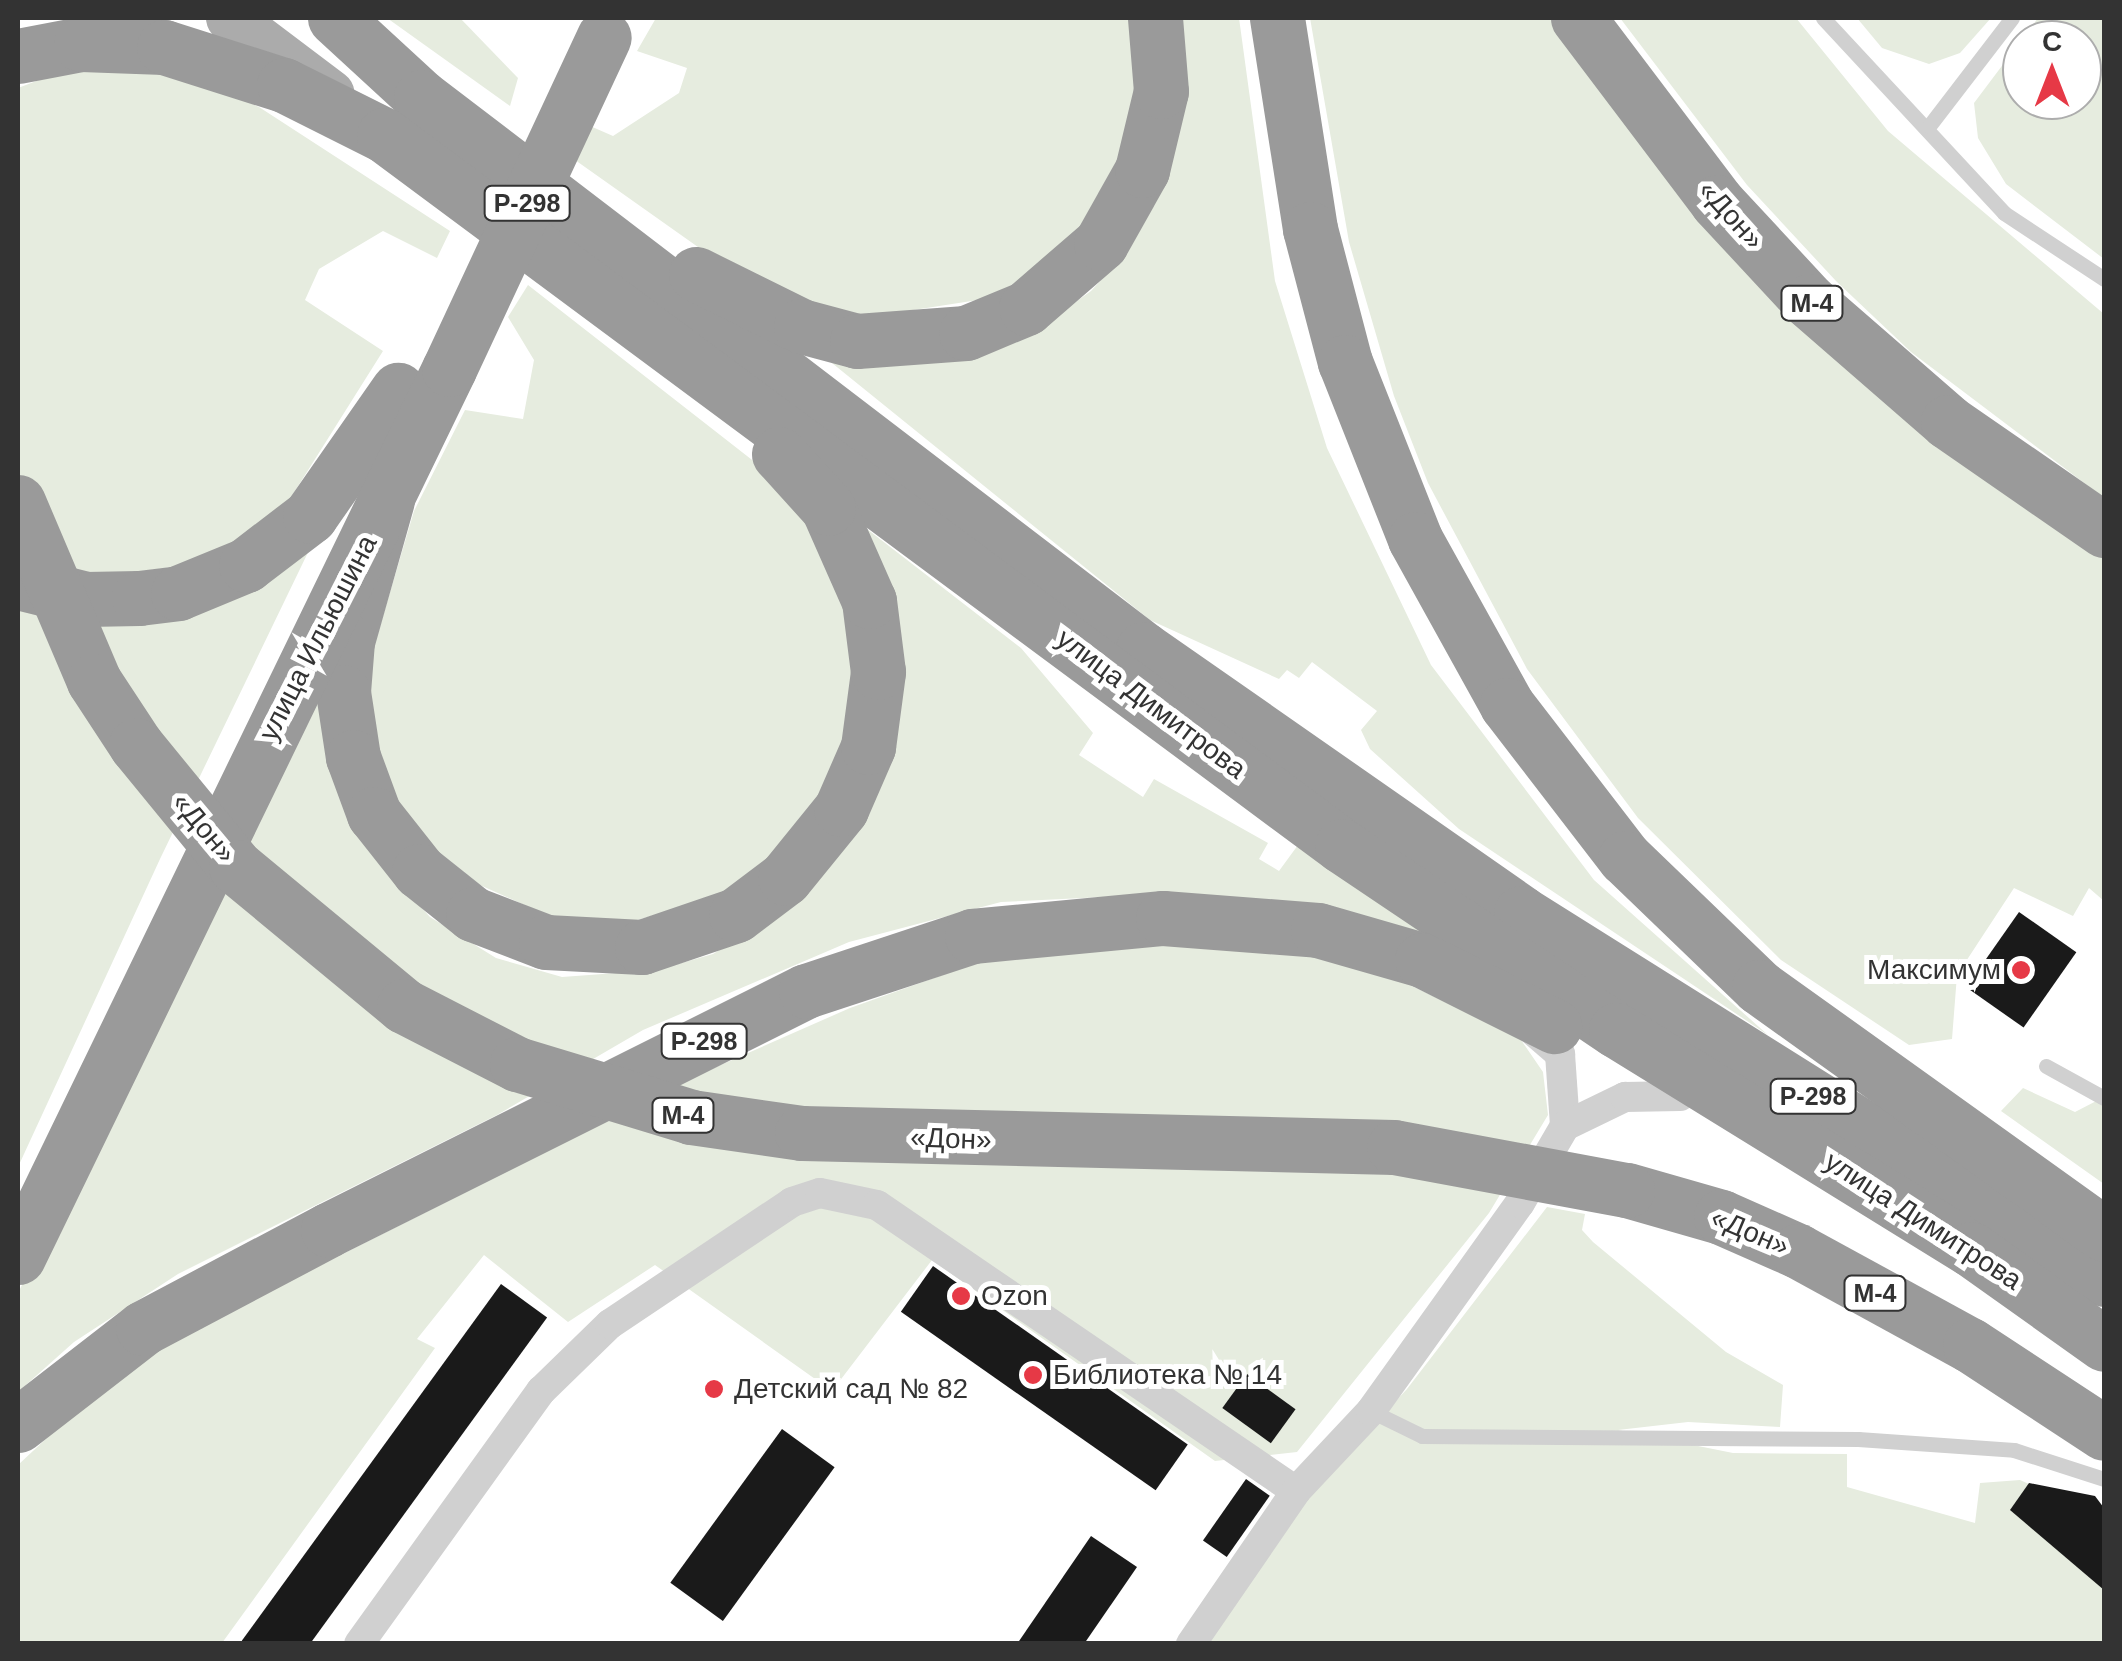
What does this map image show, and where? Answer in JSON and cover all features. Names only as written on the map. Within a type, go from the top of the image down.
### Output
[{"type":"highway","name":"Р-298","points":[[336,18],[403,116]]},
{"type":"highway","points":[[522,202],[801,326],[857,341],[966,333],[1052,290],[1124,208],[1158,112],[1154,18]]},
{"type":"highway","points":[[1277,18],[1310,229],[1345,362],[1415,539],[1507,704],[1625,858],[1746,974],[2104,1234]]},
{"type":"highway","name":"«Дон»","points":[[1578,18],[1716,202],[1810,300],[1948,422],[2104,530]]},
{"type":"highway","name":"улица Ильюшина","points":[[18,1209],[592,22]]},
{"type":"highway","points":[[18,56],[81,44],[164,48],[403,116]]},
{"type":"highway","name":"улица Димитрова","points":[[403,116],[1375,814],[2104,1279]]},
{"type":"highway","points":[[387,500],[347,641],[347,731],[374,814],[446,896],[546,942],[642,946],[736,915],[805,858],[858,776],[876,706],[875,632],[848,542],[774,448],[522,202]]},
{"type":"highway","name":"улица Димитрова","points":[[522,202],[1342,846],[1863,1181],[2104,1344]]},
{"type":"highway","points":[[18,582],[86,599],[139,598],[178,593],[246,565],[310,516],[423,367]]},
{"type":"highway","name":"улица Ильюшина","points":[[18,1257],[387,500],[423,367]]},
{"type":"highway","name":"«Дон»","points":[[18,502],[94,681],[136,745],[236,866],[404,1006],[516,1064],[692,1116],[802,1133],[1394,1147],[1627,1190],[1721,1217],[1798,1252],[1970,1344],[2104,1433]]},
{"type":"highway","name":"Р-298","points":[[18,1425],[96,1359],[190,1301],[806,991],[904,954],[1047,926],[1212,920],[1318,930],[1463,978],[1680,1096],[1863,1181]]},
{"type":"main road","name":"улица Димитрова","points":[[230,18],[403,116]]},
{"type":"main road","name":"улица Димитрова","points":[[317,18],[403,116]]},
{"type":"street","points":[[1463,978],[1560,1054],[1565,1126]]},
{"type":"street","points":[[1191,1644],[1296,1491],[1371,1411],[1520,1203],[1565,1126],[1626,1097],[1680,1096]]},
{"type":"street","points":[[359,1644],[541,1391],[610,1324],[792,1202],[820,1192],[877,1205],[1296,1491]]},
{"type":"lane","points":[[1823,18],[1929,126],[2004,213],[2104,279]]},
{"type":"lane","points":[[1929,126],[2012,18]]},
{"type":"lane","points":[[2046,1066],[2104,1098]]},
{"type":"lane","points":[[1371,1411],[1422,1436],[1858,1439],[2014,1450],[2104,1480]]},
{"type":"shaded area","points":[[387,18],[460,18],[518,78],[510,106]]},
{"type":"shaded area","points":[[656,18],[1130,18],[1139,63],[1127,145],[1096,210],[1056,257],[991,298],[881,315],[834,313],[722,264],[568,155],[581,122],[613,136],[679,93],[687,68],[637,51]]},
{"type":"shaded area","points":[[1176,18],[1239,18],[1275,281],[1327,448],[1431,665],[1594,880],[1768,1035],[1459,829],[1370,749],[1361,730],[1377,711],[1312,662],[1299,678],[1287,670],[1279,679],[1150,620],[827,359],[886,365],[961,359],[1050,320],[1091,291],[1126,253],[1166,183]]},
{"type":"shaded area","points":[[1310,18],[1551,18],[2055,527],[2104,559],[2104,901],[2089,888],[2073,916],[2014,888],[1957,975],[1952,1039],[1909,1045],[1781,960],[1638,818],[1527,669],[1428,483],[1394,396],[1349,242]]},
{"type":"shaded area","points":[[1620,18],[1796,18],[1888,131],[2104,314],[2104,498],[1911,352],[1836,281],[1747,185]]},
{"type":"shaded area","points":[[1857,18],[1991,18],[1960,53],[1929,64],[1882,48]]},
{"type":"shaded area","points":[[2104,18],[2104,259],[2006,184],[1978,138],[1974,103],[2002,66],[2002,120],[2102,120],[2102,20],[2036,20]]},
{"type":"shaded area","points":[[135,69],[214,86],[259,107],[450,231],[437,258],[383,231],[319,269],[305,300],[383,351],[278,518],[202,563],[91,578],[18,555],[18,88],[60,72]]},
{"type":"shaded area","points":[[528,285],[774,477],[795,499],[851,625],[851,715],[829,783],[783,849],[725,894],[634,921],[551,917],[480,885],[428,844],[392,794],[371,725],[370,660],[414,511],[465,410],[523,419],[534,360],[508,317]]},
{"type":"shaded area","points":[[867,529],[1021,648],[1093,733],[1079,755],[1143,797],[1154,779],[1268,843],[1259,859],[1279,871],[1298,845],[1460,950],[1124,896],[1001,902],[849,942],[643,1030],[497,1115],[178,1274],[74,1342],[18,1392],[18,1293],[321,676],[369,850],[430,917],[496,958],[562,977],[657,970],[713,954],[802,897],[866,815]]},
{"type":"shaded area","points":[[314,540],[160,859],[18,1167],[18,606]]},
{"type":"shaded area","points":[[1127,945],[1265,945],[1374,968],[1519,1037],[1543,1072],[1548,1115],[1489,1213],[1297,1452],[1215,1461],[932,1260],[832,1391],[655,1265],[568,1322],[484,1255],[417,1339],[435,1348],[222,1643],[18,1644],[18,1465],[94,1394],[176,1338],[698,1075],[850,1008],[976,963]]},
{"type":"shaded area","points":[[2023,1088],[2075,1112],[2104,1097],[2104,1184],[2001,1111]]},
{"type":"shaded area","points":[[1547,1207],[1585,1214],[1582,1230],[1593,1242],[1726,1352],[1783,1385],[1780,1427],[1688,1422],[1618,1430],[1733,1453],[1847,1454],[1847,1487],[1975,1523],[1980,1483],[2020,1480],[2104,1518],[2104,1643],[1206,1644],[1289,1516],[1407,1389]]},
{"type":"building","name":"Максимум","points":[[2019,912],[2076,952],[2024,1028],[1966,987]]},
{"type":"building","points":[[933,1266],[1188,1444],[1156,1490],[901,1312]]},
{"type":"building","points":[[501,1284],[547,1318],[310,1644],[246,1644],[242,1641]]},
{"type":"building","points":[[1247,1374],[1296,1409],[1271,1443],[1222,1408]]},
{"type":"building","points":[[782,1429],[835,1467],[723,1621],[670,1583]]},
{"type":"building","points":[[1246,1479],[1270,1496],[1227,1557],[1203,1540]]},
{"type":"building","points":[[2029,1483],[2095,1496],[2104,1508],[2104,1590],[2010,1510]]},
{"type":"building","points":[[1091,1536],[1137,1567],[1084,1644],[1017,1644]]},
{"type":"place","name":"Максимум","points":[[2021,970]]},
{"type":"place","name":"Ozon","points":[[961,1296]]},
{"type":"place","name":"Библиотека № 14","points":[[1033,1375]]},
{"type":"place","name":"Детский сад № 82","points":[[714,1389]]}]
